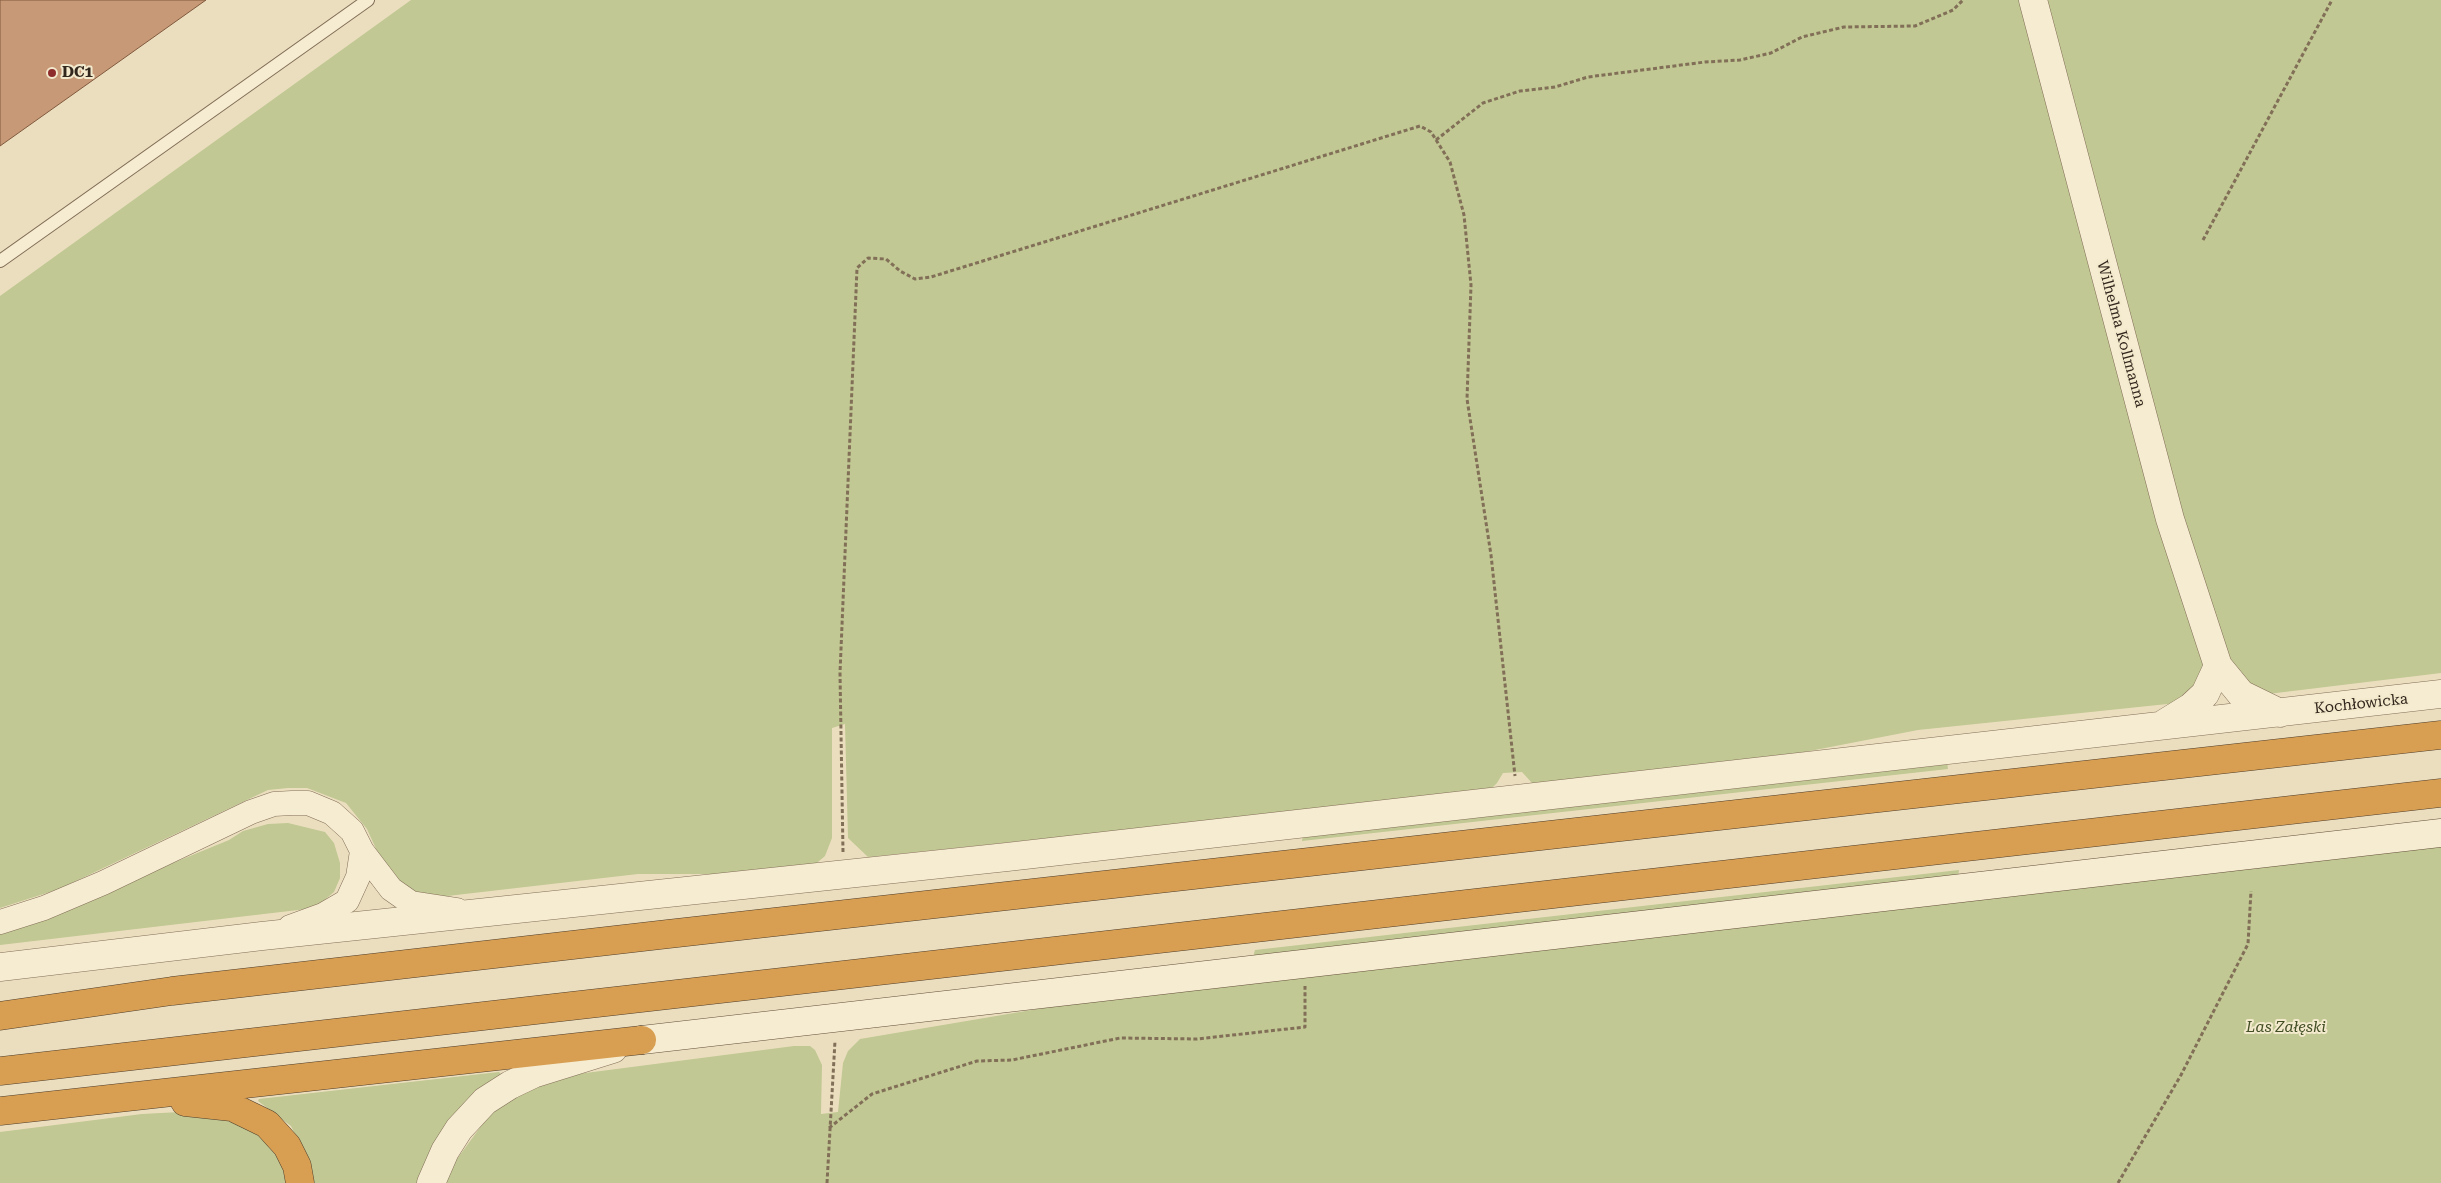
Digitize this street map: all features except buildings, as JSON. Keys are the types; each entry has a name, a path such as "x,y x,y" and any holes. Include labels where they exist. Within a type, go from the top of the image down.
{"highway":[{"path":"0,1016 172,992 668,934 2441,735"},
{"path":"0,1071 2441,793"},
{"path":"0,1111 147,1093 642,1040"},
{"path":"147,1093 193,1104 232,1107 254,1116 272,1128 287,1146 297,1166 300,1183"}],"street":[{"name":"Wilhelma Kollmanna","path":"2033,0 2168,511 2218,666"},
{"path":"2158,727 2191,707 2205,694 2218,666 2241,694 2280,713"},
{"name":"Kochłowicka","path":"0,967 262,936 844,875 2441,694"},
{"path":"0,922 44,908 102,884 251,812 274,804 308,803 332,813 352,832 362,851 391,889 411,903 478,914"},
{"path":"431,1183 445,1152 459,1129 485,1101 510,1085 533,1074 642,1040 2441,833"},
{"path":"262,936 323,915 347,901 358,877 362,851"}],"lane":[{"path":"0,261 368,0"}],"path":[{"path":"1436,140 1483,103 1520,91 1555,87 1588,77 1705,62 1740,60 1771,53 1802,37 1844,26 1915,26 1953,10 1963,0"},
{"path":"2203,240 2332,0"},
{"path":"844,875 840,673 857,268 868,258 886,259 900,271 915,279 931,277 1420,126 1431,132 1450,162 1464,215 1471,285 1468,399 1491,555 1517,799"},
{"path":"2118,1183 2181,1075 2248,944 2251,891"},
{"path":"829,1128 872,1094 977,1061 1012,1060 1120,1038 1197,1039 1305,1027 1305,978"},
{"path":"827,1183 834,1062"}],"green space":[{"path":"411,0 2021,0 2204,662 2202,684 2177,703 1918,730 1753,762 1538,785 1532,783 1522,772 1503,773 1491,789 1320,810 868,857 848,838 845,724 832,728 832,838 825,856 812,867 763,874 638,874 430,898 403,888 383,864 367,829 346,803 307,788 288,788 268,790 59,889 0,908 0,296"},
{"path":"2043,0 2441,0 2441,673 2268,694 2259,693 2236,675 2179,513"},
{"path":"1947,762 1948,769 1302,841 1303,834"},
{"path":"288,823 325,832 334,843 340,863 340,878 334,892 315,908 0,945 0,934 229,840 243,831 268,824"},
{"name":"Las Załęski","path":"2441,844 2441,1183 445,1183 457,1159 487,1118 497,1108 526,1091 570,1075 794,1046 810,1046 815,1050 822,1065 821,1114 838,1112 843,1063 848,1051 860,1039 1079,1002"},
{"path":"1959,870 1958,877 1253,957 1255,950"},
{"path":"499,1072 502,1075 420,1183 313,1183 310,1165 291,1126 258,1101 259,1099"},
{"path":"199,1111 228,1116 264,1137 288,1174 289,1183 0,1183 0,1132 142,1114"}],"place":[{"name":"DC1","path":"52,73"}]}
